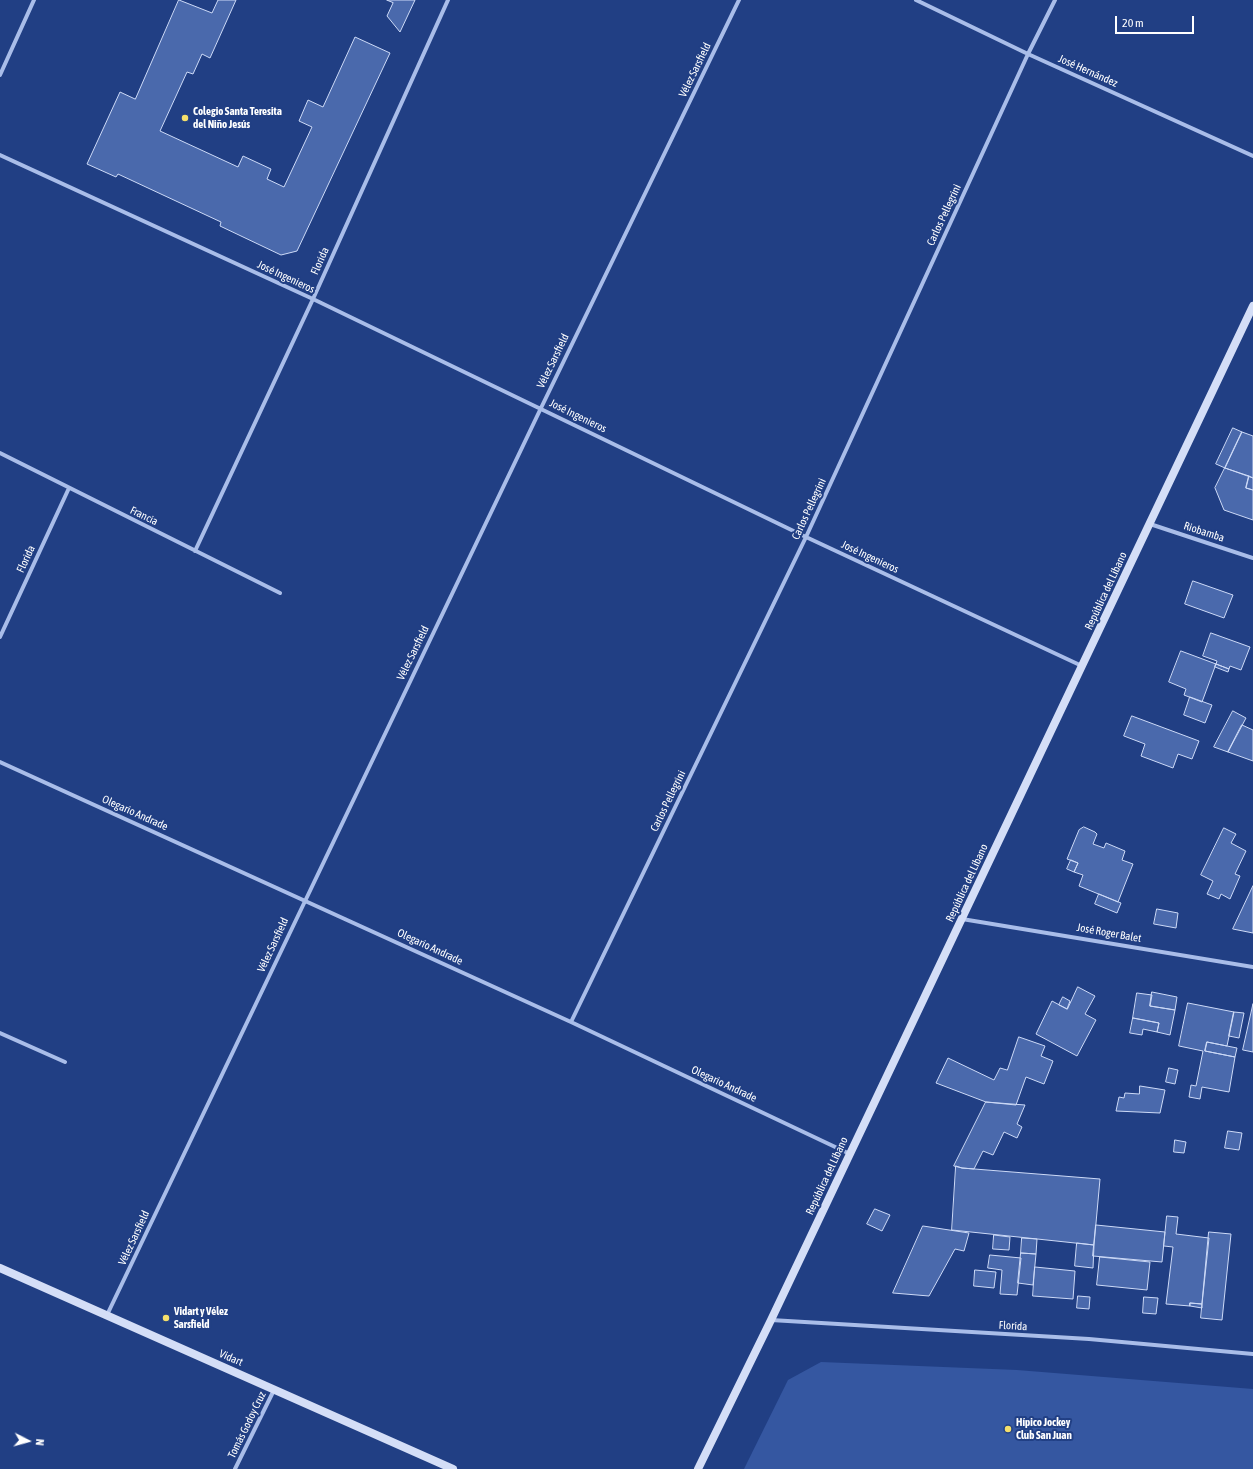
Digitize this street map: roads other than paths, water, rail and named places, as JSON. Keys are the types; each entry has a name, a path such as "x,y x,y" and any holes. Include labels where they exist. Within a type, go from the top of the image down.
{"main road":[{"name":"República del Líbano","path":"698,1469 771,1320 1253,306"},
{"name":"Vidart","path":"0,1268 453,1469"}],"street":[{"path":"0,75 34,0"},
{"name":"Florida","path":"195,551 313,299 448,0"},
{"name":"Vélez Sarsfield","path":"106,1316 541,408 739,0"},
{"name":"José Hernández","path":"916,0 1028,54 1253,156"},
{"name":"Carlos Pellegrini","path":"571,1022 806,537 1028,54 1055,0"},
{"name":"José Ingenieros","path":"0,155 313,299 806,537 1082,666"},
{"name":"Francia","path":"0,453 280,593"},
{"name":"Florida","path":"0,637 69,488"},
{"name":"Riobamba","path":"1150,524 1253,558"},
{"name":"Olegario Andrade","path":"0,762 571,1022 850,1154"},
{"name":"José Roger Balet","path":"962,919 1253,967"},
{"path":"0,1033 65,1062"},
{"name":"Florida","path":"771,1320 1089,1339 1253,1354"},
{"name":"Tomás Godoy Cruz","path":"235,1469 274,1390"}],"place":[{"name":"Colegio Santa Teresita del Niño Jesús","path":"185,118"},
{"name":"Vidart y Vélez Sarsfield","path":"166,1318"},
{"name":"Hípico Jockey Club San Juan","path":"1008,1429"}]}
